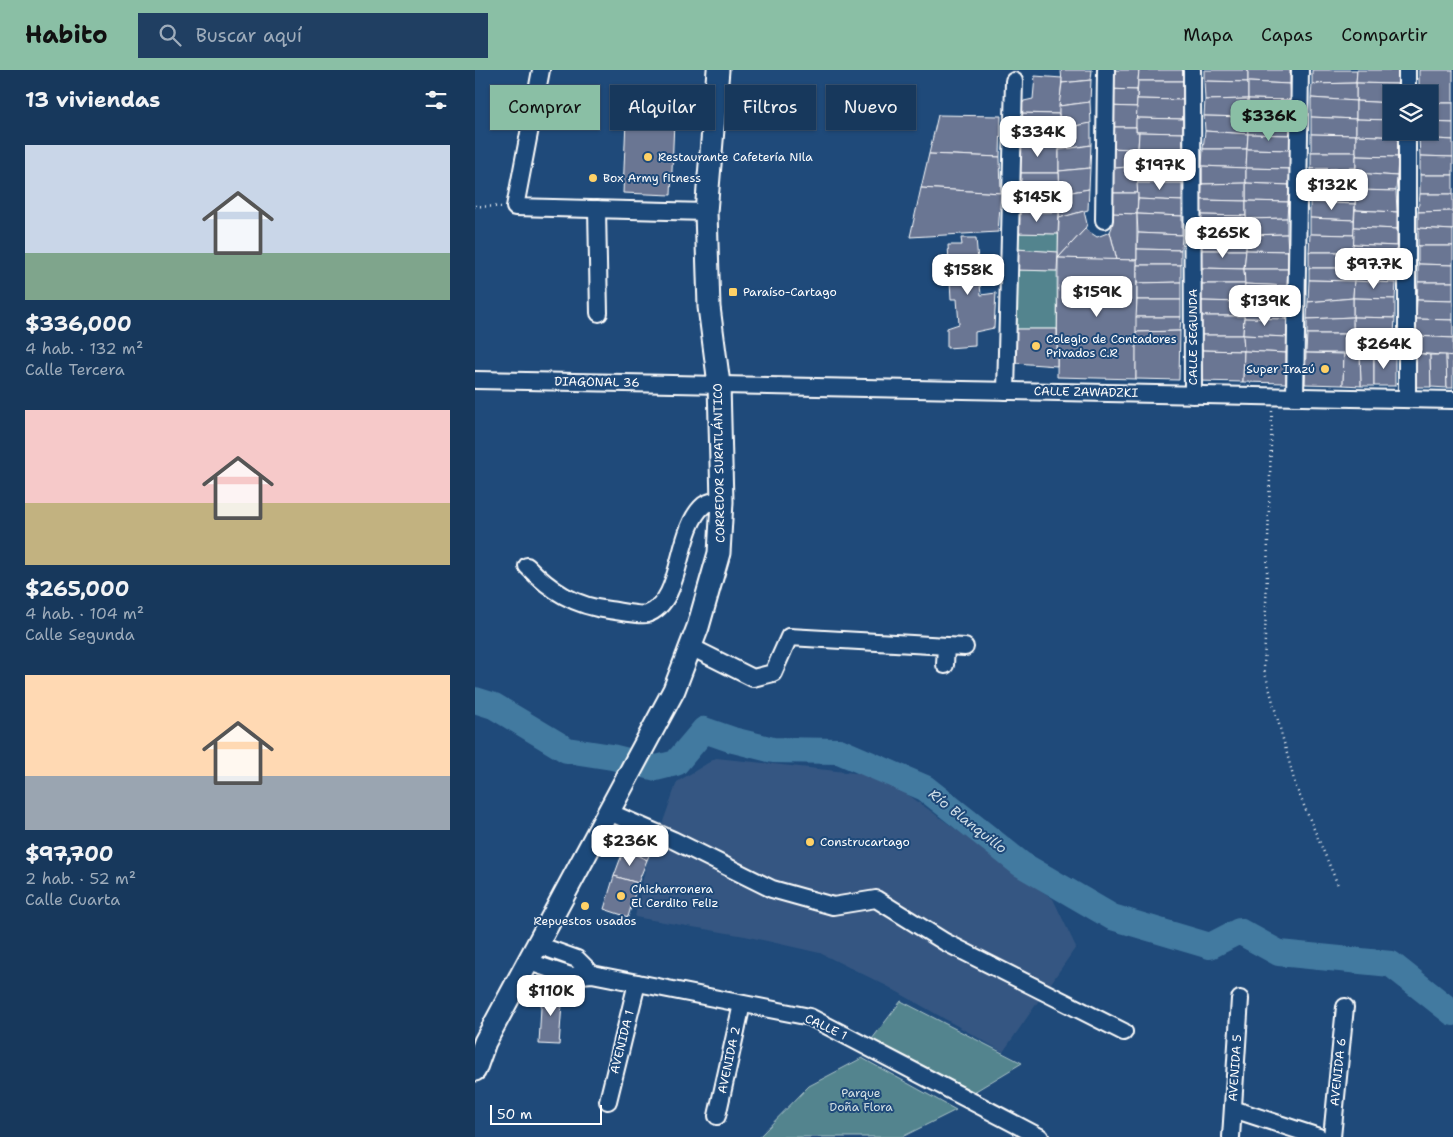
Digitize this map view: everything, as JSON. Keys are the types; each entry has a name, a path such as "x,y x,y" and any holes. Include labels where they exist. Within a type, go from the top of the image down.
{"main road":[{"name":"CORREDOR SURATLÁNTICO","path":"475,1070 480,1046 534,953 674,690 710,590 719,553 721,499 719,384 709,308 706,212 718,70"}],"street":[{"path":"541,70 515,208 706,212"},
{"path":"1104,220 1106,70"},
{"name":"CALLE SEGUNDA","path":"1193,70 1193,394"},
{"path":"1295,397 1300,70"},
{"path":"1407,70 1407,85"},
{"path":"1006,391 1014,80"},
{"path":"1407,140 1407,399"},
{"path":"597,209 599,313"},
{"name":"DIAGONAL 36","path":"475,380 719,384"},
{"name":"CALLE ZAWADZKI","path":"719,384 1453,400"},
{"path":"527,566 541,580 570,600 600,609 646,615 657,609 671,590 690,522 704,504 721,499"},
{"path":"691,647 753,678 773,673 789,637 965,647"},
{"path":"945,665 946,646"},
{"path":"609,812 673,840 772,889 833,906 876,899 945,942 1124,1032"},
{"name":"CALLE 1","path":"534,953 577,959 591,974 810,1017 1027,1135"},
{"name":"AVENIDA 1","path":"608,1101 637,983"},
{"name":"AVENIDA 5","path":"1231,1137 1240,999"},
{"name":"AVENIDA 2","path":"717,1116 742,1004"},
{"name":"AVENIDA 6","path":"1332,1137 1345,1007"},
{"path":"1233,1109 1319,1137"}],"path":[{"path":"475,206 515,208"},
{"path":"1272,396 1263,669 1296,787 1338,886"}],"shaded area":[{"path":"716,758 882,776 1053,899 1076,947 1003,1052 887,986 820,953 745,936 635,917 647,860 658,836 677,782"}],"green space":[{"path":"1015,233 1058,234 1058,252 1016,249"},
{"path":"1014,270 1057,271 1057,329 1015,329"},
{"path":"901,1001 1022,1063 974,1092 872,1039"},
{"name":"Parque Doña Flora","path":"862,1058 956,1110 902,1137 759,1137 809,1086"}],"building":[{"path":"1061,70 1092,70 1091,80 1062,83"},
{"path":"1107,70 1139,70 1137,90 1106,89"},
{"path":"1139,70 1183,70 1183,81 1138,81"},
{"path":"1204,70 1248,70 1248,82 1204,81"},
{"path":"1248,70 1290,70 1290,84 1248,82"},
{"path":"1312,70 1357,70 1356,83 1312,84"},
{"path":"1357,70 1399,70 1398,84 1356,83"},
{"path":"1419,70 1453,70 1453,103 1438,103 1438,85 1419,85"},
{"path":"1035,76 1062,78 1059,114 1017,113 1024,101 1033,99"},
{"path":"1091,80 1090,102 1059,106 1062,83"},
{"path":"1138,81 1183,81 1183,100 1137,99"},
{"path":"1204,81 1248,82 1248,99 1205,100"},
{"path":"1248,82 1290,84 1291,100 1248,99"},
{"path":"1356,83 1398,84 1383,85 1383,103 1356,101"},
{"path":"1356,83 1356,101 1311,98 1312,84"},
{"path":"1106,89 1137,90 1137,107 1106,106"},
{"path":"1311,98 1356,101 1356,119 1311,117"},
{"path":"1137,99 1183,100 1183,119 1136,118"},
{"path":"1248,99 1291,100 1290,118 1247,117"},
{"path":"1248,99 1247,117 1204,116 1205,100"},
{"path":"1356,101 1383,103 1383,120 1356,119"},
{"path":"1090,102 1091,123 1059,129 1059,106"},
{"path":"1438,103 1453,103 1453,123 1438,122"},
{"path":"1106,106 1137,107 1136,127 1105,127"},
{"path":"1017,113 1059,114 1059,144 1016,144"},
{"path":"938,115 1001,116 1000,157 929,154"},
{"path":"1204,116 1247,117 1248,134 1205,131"},
{"path":"1247,117 1290,118 1291,135 1248,134"},
{"path":"1311,117 1356,119 1356,135 1311,134"},
{"path":"1136,118 1183,119 1183,133 1136,132"},
{"path":"1356,119 1383,120 1383,136 1356,135"},
{"path":"1438,122 1453,123 1453,140 1438,139"},
{"path":"1091,123 1091,145 1059,150 1059,129"},
{"path":"1105,127 1136,127 1136,132 1139,132 1138,149 1105,148"},
{"name":"Restaurante Cafetería Nila","path":"626,130 674,130 671,195 623,193"},
{"path":"1205,131 1248,134 1247,149 1203,149"},
{"path":"1139,132 1183,133 1183,151 1138,149"},
{"path":"1248,134 1291,135 1290,150 1247,149"},
{"path":"1311,134 1356,135 1356,152 1311,152"},
{"path":"1356,135 1383,136 1383,140 1399,140 1398,157 1356,156"},
{"path":"1419,140 1453,140 1453,157 1420,156"},
{"path":"1016,144 1059,144 1059,173 1017,173"},
{"path":"1091,145 1090,168 1059,171 1059,150"},
{"path":"1105,148 1138,149 1138,166 1105,169"},
{"path":"1138,149 1183,151 1183,165 1138,166"},
{"path":"1203,149 1247,149 1246,168 1202,166"},
{"path":"1247,149 1290,150 1290,169 1246,168"},
{"path":"1311,152 1356,152 1356,168 1311,169"},
{"path":"929,154 1000,157 1001,193 921,188"},
{"path":"1356,156 1398,157 1397,176 1356,173"},
{"path":"1420,156 1453,157 1453,175 1420,175"},
{"path":"1183,165 1182,183 1137,183 1138,166"},
{"path":"1138,166 1138,193 1104,193 1105,169"},
{"path":"1202,166 1246,168 1246,183 1202,184"},
{"path":"1090,168 1089,189 1060,194 1059,171"},
{"path":"1246,168 1290,169 1289,185 1246,183"},
{"path":"1356,168 1356,185 1310,183 1311,169"},
{"path":"1017,173 1059,173 1060,194 1016,195"},
{"path":"1356,173 1397,176 1396,191 1356,190"},
{"path":"1420,175 1453,175 1453,194 1420,194"},
{"path":"1137,183 1182,183 1182,201 1138,199"},
{"path":"1246,183 1289,185 1288,202 1246,201"},
{"path":"1246,183 1246,201 1201,200 1202,184"},
{"path":"1310,183 1356,185 1355,204 1310,202"},
{"path":"921,188 1001,193 998,232 910,237"},
{"path":"1089,189 1088,210 1059,218 1060,194"},
{"path":"1356,190 1396,191 1397,212 1355,210"},
{"path":"1104,193 1138,193 1137,214 1104,213"},
{"path":"1060,194 1059,212 1015,212 1016,195"},
{"path":"1420,194 1453,194 1453,211 1418,212"},
{"path":"1138,199 1182,201 1182,216 1137,214"},
{"path":"1201,200 1246,201 1246,216 1201,215"},
{"path":"1246,201 1288,202 1287,218 1246,219"},
{"path":"1310,202 1355,204 1354,220 1310,218"},
{"path":"1355,210 1397,212 1397,229 1354,227"},
{"path":"1084,211 1087,224 1085,229 1058,258 1059,218"},
{"path":"1453,211 1453,230 1418,228 1418,212"},
{"path":"1015,212 1059,212 1058,234 1015,233"},
{"path":"1112,213 1137,214 1137,260 1117,260 1110,232"},
{"path":"1137,214 1182,216 1182,235 1138,233"},
{"path":"1201,215 1246,216 1247,235 1202,232"},
{"path":"1287,218 1287,234 1247,235 1246,219"},
{"path":"1310,218 1354,220 1354,235 1310,234"},
{"path":"1354,227 1397,229 1397,246 1353,244"},
{"path":"1418,228 1453,230 1453,246 1418,246"},
{"path":"1085,229 1097,237 1110,232 1117,260 1058,258"},
{"path":"1202,232 1247,235 1246,250 1201,250"},
{"path":"1138,233 1182,235 1181,250 1137,249"},
{"path":"1287,234 1288,251 1246,250 1247,235"},
{"path":"1310,234 1354,235 1353,252 1309,252"},
{"path":"961,238 976,238 981,295 996,293 994,328 975,332 975,346 947,348 947,328 959,324 957,299 951,299 948,245 962,245"},
{"path":"1353,244 1397,246 1396,266 1353,265"},
{"path":"1418,246 1453,246 1453,265 1418,264"},
{"path":"1016,249 1058,252 1057,271 1014,270"},
{"path":"1137,249 1181,250 1181,265 1137,265"},
{"path":"1201,250 1246,250 1244,269 1201,268"},
{"path":"1246,250 1288,251 1288,269 1244,269"},
{"path":"1309,252 1353,252 1353,268 1309,268"},
{"path":"1058,258 1137,260 1136,379 1057,377"},
{"path":"1418,264 1453,265 1453,282 1418,282"},
{"path":"1137,265 1181,265 1181,282 1137,283"},
{"path":"1353,265 1396,266 1396,283 1354,281"},
{"path":"1201,268 1244,269 1245,284 1201,284"},
{"path":"1309,268 1353,268 1354,281 1309,280"},
{"path":"1244,269 1288,269 1287,286 1245,284"},
{"path":"1309,280 1354,281 1353,298 1308,302"},
{"path":"1354,281 1396,283 1395,299 1353,298"},
{"path":"1181,282 1181,300 1137,300 1137,283"},
{"path":"1418,282 1453,282 1453,301 1417,300"},
{"path":"1201,284 1245,284 1243,302 1200,301"},
{"path":"1245,284 1287,286 1287,303 1243,302"},
{"path":"1353,298 1395,299 1395,318 1353,317"},
{"path":"1353,298 1353,317 1307,319 1308,302"},
{"path":"1137,300 1181,300 1181,317 1136,317"},
{"path":"1417,300 1453,301 1453,320 1416,319"},
{"path":"1200,301 1243,302 1244,316 1200,316"},
{"path":"1243,302 1287,303 1287,319 1244,318"},
{"path":"1200,316 1244,316 1243,335 1200,335"},
{"path":"1136,317 1181,317 1180,331 1136,332"},
{"path":"1353,317 1395,318 1394,335 1353,334"},
{"path":"1353,317 1353,334 1307,334 1307,319"},
{"path":"1244,318 1287,319 1287,337 1243,335"},
{"path":"1416,319 1453,320 1453,338 1416,336"},
{"name":"Colegio de Contadores Privados C.R","path":"1015,329 1057,329 1057,366 1015,363"},
{"path":"1180,331 1179,380 1136,379 1136,332"},
{"path":"1307,334 1353,334 1354,353 1306,353"},
{"path":"1353,334 1394,335 1395,355 1354,353"},
{"path":"1200,335 1243,335 1244,351 1200,350"},
{"path":"1243,335 1287,337 1286,353 1244,351"},
{"path":"1416,336 1453,338 1453,356 1416,353"},
{"path":"1200,350 1244,351 1243,382 1199,381"},
{"path":"1244,351 1286,353 1286,383 1243,382"},
{"name":"Super Irazú","path":"1306,353 1344,354 1343,385 1305,384"},
{"path":"1360,353 1374,354 1374,386 1361,386"},
{"path":"1360,353 1361,386 1343,385 1344,354"},
{"path":"1416,353 1430,355 1431,387 1414,387"},
{"path":"1374,354 1395,355 1395,386 1374,386"},
{"path":"1430,355 1446,355 1447,388 1431,387"},
{"path":"1446,355 1453,356 1453,388 1447,388"},
{"path":"635,826 658,836 647,860 624,849"},
{"path":"624,849 647,860 638,883 614,876"},
{"name":"Chicharronera El Cerdito Feliz","path":"614,876 638,883 628,917 604,909"},
{"path":"542,989 563,990 559,1045 539,1044"}],"waterway":[{"name":"Río Blanquillo","path":"475,700 494,706 567,750 612,757 656,768 676,763 704,730 733,740 773,750 839,751 925,788 1021,864 1112,917 1210,946 1239,931 1279,953 1391,964 1453,1013"}],"place":[{"name":"Restaurante Cafetería Nila","path":"648,157"},
{"name":"Box Army fitness","path":"593,178"},
{"name":"Paraíso-Cartago","path":"733,292"},
{"name":"Colegio de Contadores Privados C.R","path":"1036,346"},
{"name":"Super Irazú","path":"1325,369"},
{"name":"Construcartago","path":"810,842"},
{"name":"Chicharronera El Cerdito Feliz","path":"621,896"},
{"name":"Repuestos usados","path":"585,906"}]}
